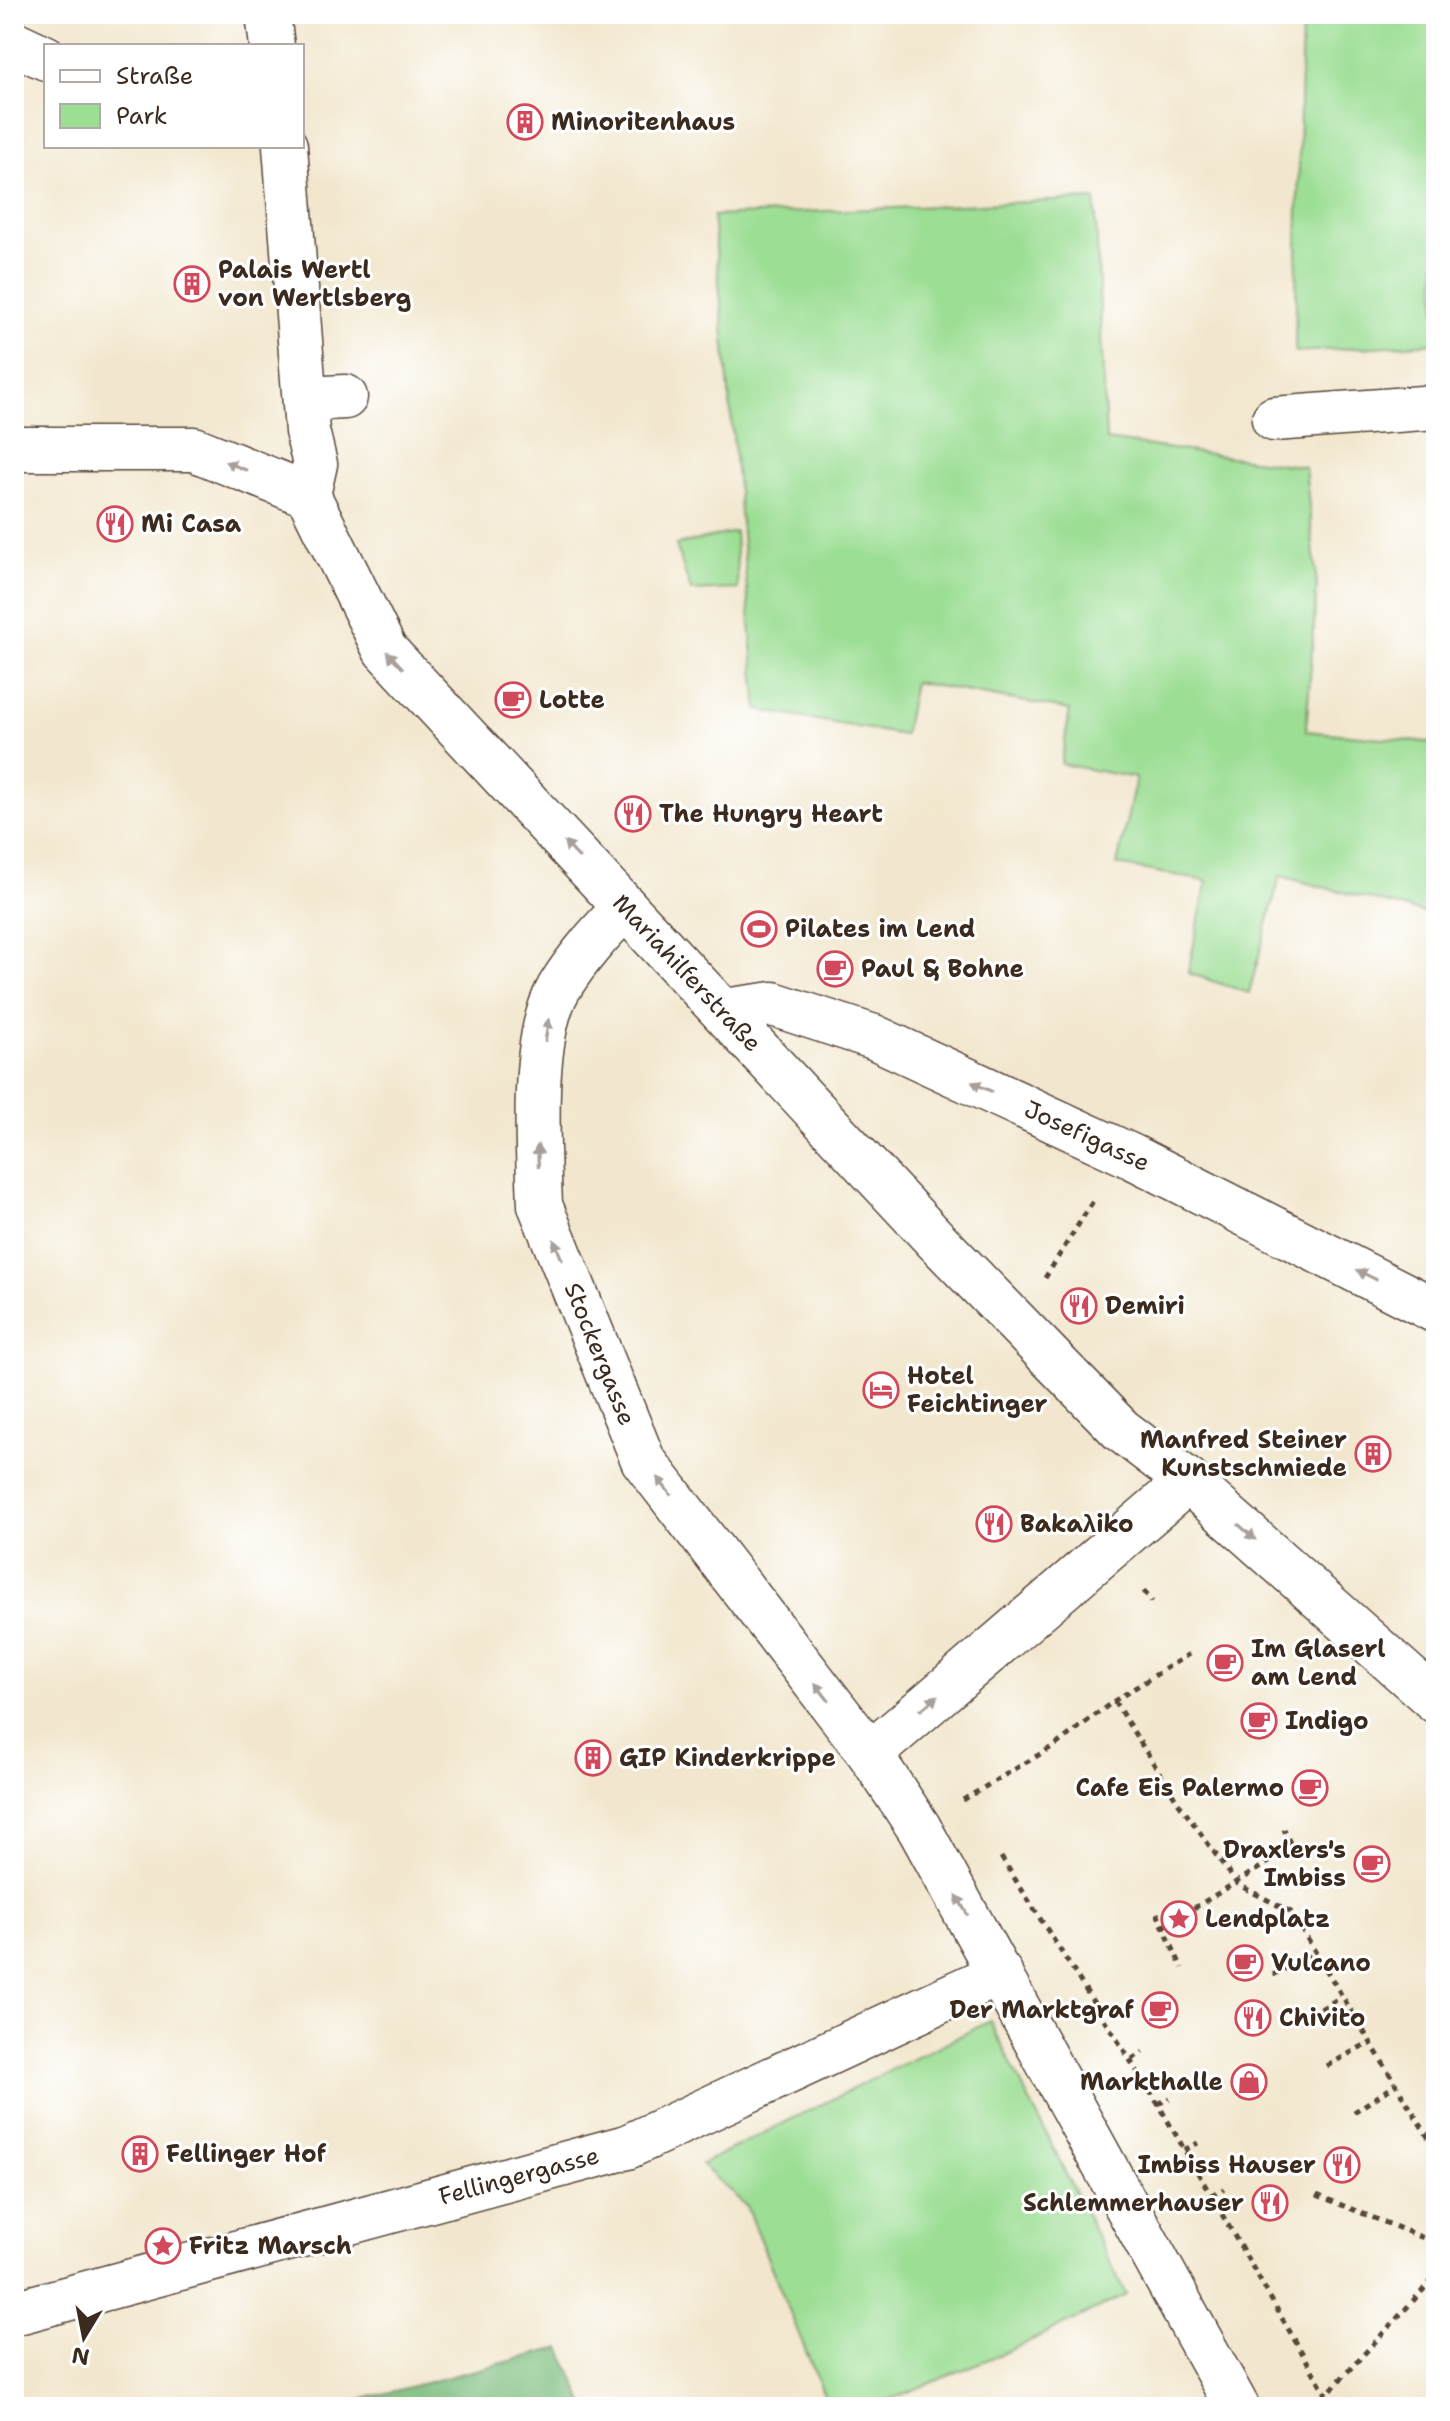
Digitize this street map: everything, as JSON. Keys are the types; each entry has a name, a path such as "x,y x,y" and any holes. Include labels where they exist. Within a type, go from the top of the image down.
{"street":[{"path":"14,449 194,449 308,495 325,398 285,148"},
{"path":"1274,419 1436,407"},
{"name":"Mariahilferstraße","path":"308,495 385,650 934,1238 1121,1430 1188,1481"},
{"name":"Stockergasse","path":"625,907 566,978 547,1023 537,1108 540,1205 643,1460 870,1754"},
{"name":"Josefigasse","path":"724,1011 773,1004 874,1037 1133,1157 1436,1311"},
{"path":"1237,2407 919,1828 870,1754 1188,1481 1436,1701"},
{"name":"Fellingergasse","path":"14,2313 627,2147 1000,1973"}],"path":[{"path":"1040,1288 1101,1188"},
{"path":"951,1808 1057,1744 1114,1701 1189,1654"},
{"path":"1114,1701 1178,1802 1237,1884 1291,1912 1394,2086 1436,2150"},
{"path":"964,1799 972,1812"},
{"path":"1163,1927 1292,1848 1284,1829"},
{"path":"997,1850 1132,2059 1326,2394"},
{"path":"1157,1913 1182,1968"},
{"path":"1273,1975 1315,1953"},
{"path":"1300,2021 1341,1997"},
{"path":"1327,2066 1369,2043"},
{"path":"1132,2059 1143,2052"},
{"path":"1354,2112 1394,2086"},
{"path":"1158,2104 1170,2098"},
{"path":"1184,2150 1198,2143"},
{"path":"1211,2195 1224,2189"},
{"path":"1317,2195 1436,2243"},
{"path":"1315,2407 1436,2276"}],"green space":[{"path":"1302,14 1436,14 1436,343 1295,352"},
{"path":"1095,199 1106,440 1305,467 1317,585 1306,731 1436,743 1436,916 1280,876 1249,993 1188,973 1207,881 1117,865 1136,778 1061,764 1070,710 914,682 904,735 758,710 713,216"},
{"path":"735,532 738,589 691,591 676,545"},
{"path":"990,2021 1126,2295 1013,2349 872,2407 829,2407 746,2206 701,2164"},
{"path":"561,2348 586,2407 332,2407"}],"place":[{"name":"Minoritenhaus","path":"525,122"},
{"name":"Palais Wertl von Wertlsberg","path":"192,284"},
{"name":"Mi Casa","path":"115,524"},
{"name":"Lotte","path":"513,700"},
{"name":"The Hungry Heart","path":"633,814"},
{"name":"Pilates im Lend","path":"759,929"},
{"name":"Paul & Bohne","path":"835,969"},
{"name":"Demiri","path":"1079,1306"},
{"name":"Hotel Feichtinger","path":"881,1390"},
{"name":"Manfred Steiner Kunstschmiede","path":"1373,1454"},
{"name":"Bakaλiko","path":"994,1524"},
{"name":"Im Glaserl am Lend","path":"1225,1663"},
{"name":"Indigo","path":"1259,1721"},
{"name":"GIP Kinderkrippe","path":"593,1758"},
{"name":"Cafe Eis Palermo","path":"1310,1788"},
{"name":"Draxlers's Imbiss","path":"1372,1864"},
{"name":"Lendplatz","path":"1179,1919"},
{"name":"Vulcano","path":"1245,1963"},
{"name":"Der Marktgraf","path":"1160,2010"},
{"name":"Chivito","path":"1253,2018"},
{"name":"Markthalle","path":"1249,2082"},
{"name":"Fellinger Hof","path":"140,2154"},
{"name":"Imbiss Hauser","path":"1342,2165"},
{"name":"Schlemmerhauser","path":"1270,2203"},
{"name":"Fritz Marsch","path":"163,2246"}]}
